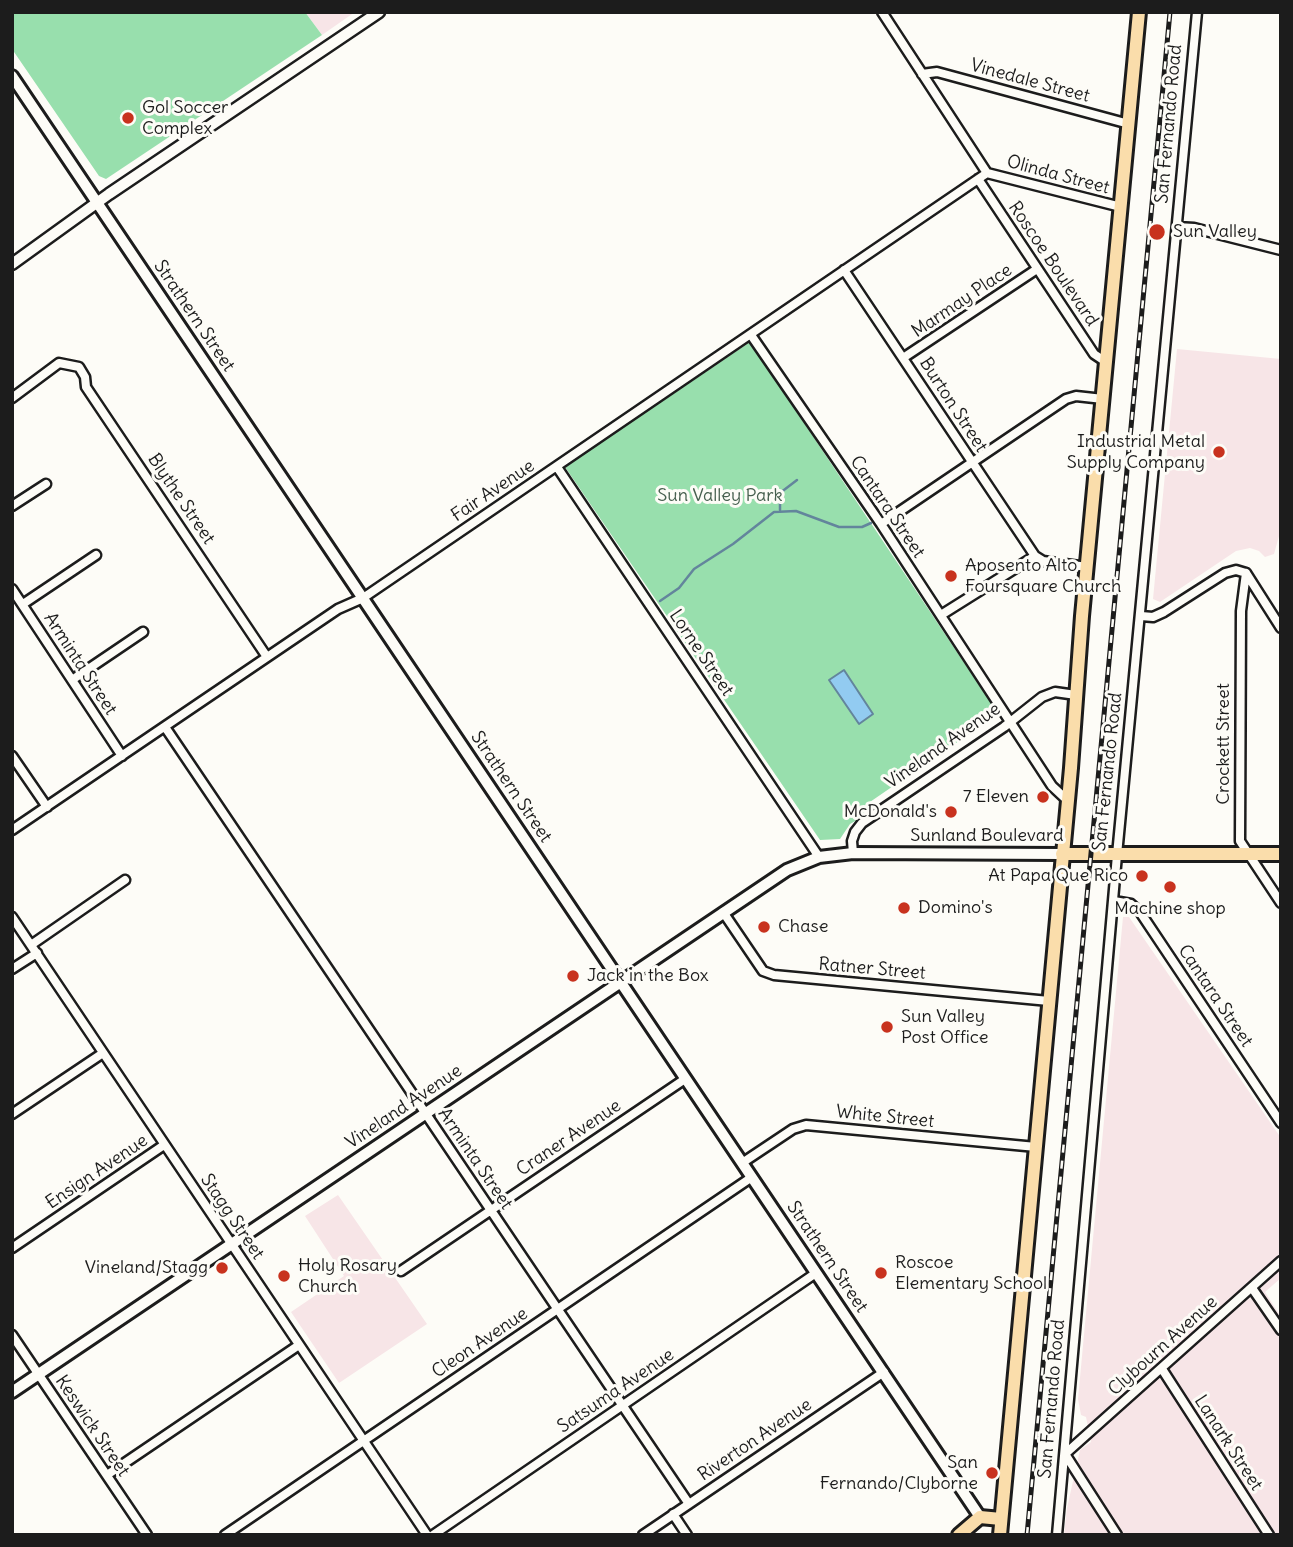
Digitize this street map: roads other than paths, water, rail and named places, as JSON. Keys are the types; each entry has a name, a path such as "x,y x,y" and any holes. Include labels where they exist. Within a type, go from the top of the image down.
{"main road":[{"path":"1000,1535 1139,12"},
{"name":"Strathern Street","path":"12,76 980,1517"},
{"name":"Sunland Boulevard","path":"819,857 853,853 1281,854"},
{"name":"Vineland Avenue","path":"12,1392 723,912 787,870 819,857"},
{"path":"959,1535 980,1517 1001,1519"}],"street":[{"path":"12,264 379,12"},
{"path":"882,12 987,173"},
{"name":"San Fernando Road","path":"1057,1535 1117,855 1197,12"},
{"name":"Vinedale Street","path":"922,74 937,72 1129,124"},
{"name":"Fair Avenue","path":"12,830 338,609 363,598 987,173"},
{"name":"Olinda Street","path":"987,173 1121,207"},
{"name":"Roscoe Boulevard","path":"978,179 1094,354 1106,362"},
{"path":"1177,227 1194,228 1281,250"},
{"name":"Marmay Place","path":"903,358 1037,269"},
{"name":"Burton Street","path":"844,270 1035,556"},
{"name":"Cantara Street","path":"751,335 881,524 1052,786 1067,800"},
{"name":"Blythe Street","path":"12,398 59,363 79,367 85,377 86,387 267,657"},
{"path":"881,524 1066,398 1103,398"},
{"name":"Lorne Street","path":"557,467 819,857"},
{"path":"12,506 46,484"},
{"path":"23,604 96,555"},
{"path":"941,615 1035,556 1043,561 1087,567"},
{"path":"1141,616 1153,617 1164,612 1225,573 1236,570 1246,573 1281,628"},
{"name":"Crockett Street","path":"1246,573 1241,611 1240,841 1281,903"},
{"name":"Arminta Street","path":"12,589 122,756"},
{"path":"72,680 143,632"},
{"name":"Vineland Avenue","path":"853,853 852,841 862,823 1048,694 1055,692 1076,695"},
{"name":"Arminta Street","path":"165,727 689,1504"},
{"path":"12,756 47,807"},
{"path":"31,944 125,880"},
{"name":"Cantara Street","path":"1114,901 1131,904 1140,912 1281,1123"},
{"name":"Ratner Street","path":"723,912 763,971 774,975 1049,1001"},
{"name":"Stagg Street","path":"12,916 427,1535"},
{"path":"12,969 37,953"},
{"path":"12,1114 103,1053"},
{"name":"Craner Avenue","path":"401,1272 685,1079"},
{"name":"White Street","path":"742,1163 793,1129 806,1125 1036,1147"},
{"name":"Ensign Avenue","path":"12,1248 164,1145"},
{"name":"Cleon Avenue","path":"225,1535 751,1177"},
{"name":"Clybourn Avenue","path":"1065,1454 1281,1261"},
{"name":"Satsuma Avenue","path":"433,1535 816,1273"},
{"path":"1252,1288 1281,1331"},
{"name":"Keswick Street","path":"12,1335 147,1535"},
{"path":"107,1475 299,1345"},
{"name":"Lanark Street","path":"1162,1369 1269,1535"},
{"name":"Riverton Avenue","path":"643,1535 884,1372"},
{"path":"1065,1454 1117,1535"},
{"path":"673,1514 687,1535"}],"water":[{"path":"844,670 873,714 859,724 829,680"}],"waterway":[{"path":"780,510 780,493 797,480"},
{"path":"660,601 679,588 694,569 733,544 774,512 796,511 839,527 862,527 871,523"}],"railway":[{"path":"1027,1535 1170,12"}],"place":[{"name":"Gol Soccer Complex","path":"128,118"},
{"name":"Sun Valley","path":"1157,232"},
{"name":"Industrial Metal Supply Company","path":"1219,452"},
{"name":"Aposento Alto Foursquare Church","path":"951,576"},
{"name":"7 Eleven","path":"1043,797"},
{"name":"McDonald's","path":"951,812"},
{"name":"At Papa Que Rico","path":"1142,876"},
{"name":"Machine shop","path":"1170,887"},
{"name":"Domino's","path":"904,908"},
{"name":"Chase","path":"764,927"},
{"name":"Jack in the Box","path":"573,976"},
{"name":"Sun Valley Post Office","path":"887,1027"},
{"name":"Vineland/Stagg","path":"222,1268"},
{"name":"Roscoe Elementary School","path":"881,1273"},
{"name":"Holy Rosary Church","path":"284,1276"},
{"name":"San Fernando/Clyborne","path":"992,1473"}],"park label":[{"name":"Sun Valley Park","path":"720,496"}]}
